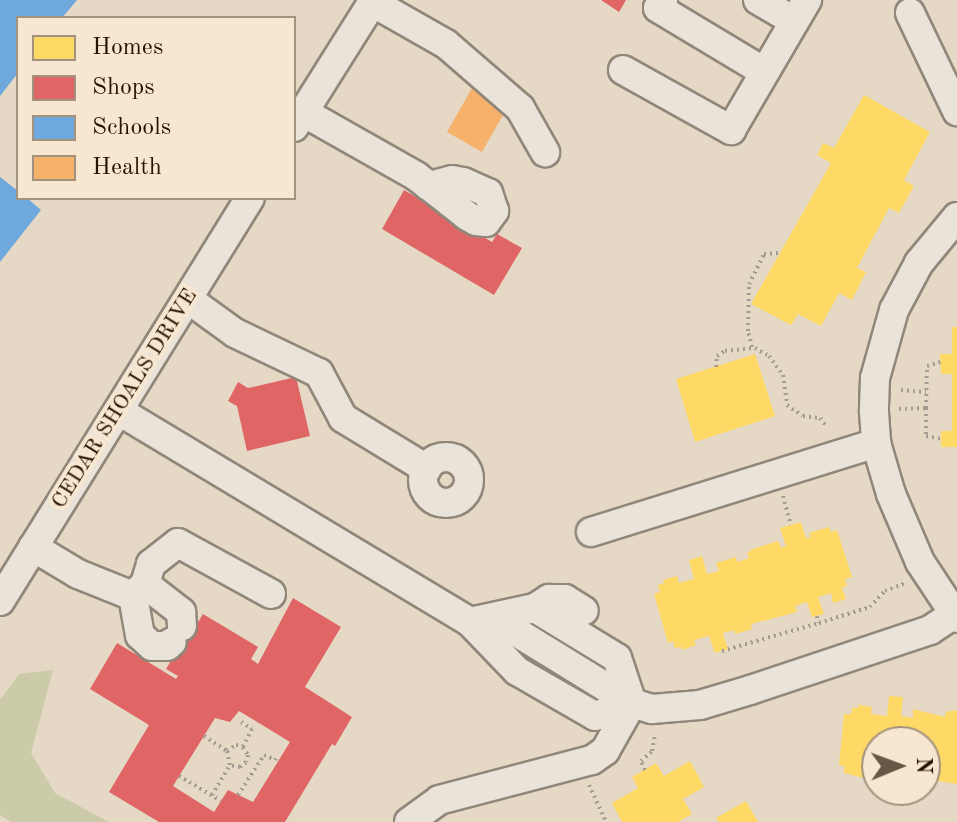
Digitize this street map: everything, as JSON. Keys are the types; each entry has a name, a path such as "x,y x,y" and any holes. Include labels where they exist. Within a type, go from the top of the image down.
{"street":[{"path":"663,0 658,8 763,71"},
{"path":"623,70 731,130 800,11 758,0"},
{"path":"429,186 299,119 373,1 446,44 520,108 545,152"},
{"path":"910,13 957,111"},
{"name":"CEDAR SHOALS DRIVE","path":"0,601 249,200"},
{"path":"119,411 470,622 518,633 632,703 652,709 700,705 930,630 955,616 920,562 891,494 876,443 875,378 894,310 919,263 957,217"},
{"path":"188,299 235,333 319,373 343,418 427,469"},
{"path":"591,532 876,443"},
{"path":"33,547 78,574 139,590 181,612 177,634 167,646 152,646 140,635 139,590 151,564 178,543 271,594"},
{"path":"470,622 535,608 549,599 565,599 584,611"},
{"path":"409,822 439,800 592,760 605,751 632,703 617,658 535,608"}],"path":[{"path":"752,347 748,331 749,284 764,254 778,253"},
{"path":"716,367 717,356 725,351 752,347 769,356 783,375 787,405 803,416 820,418 826,426"},
{"path":"940,362 927,366 926,436 941,439"},
{"path":"905,409 926,408"},
{"path":"786,505 791,525"},
{"path":"722,651 870,607 885,591 904,584"},
{"path":"817,616 819,623"},
{"path":"241,722 252,729 243,747"},
{"path":"204,736 227,751 230,765 212,795"},
{"path":"645,770 641,761 652,751 655,742"},
{"path":"227,751 236,745 243,747 248,755 240,767 230,765"},
{"path":"238,795 264,755 275,760 277,756"},
{"path":"246,762 255,768"},
{"path":"179,776 221,801"},
{"path":"592,797 606,822"}],"green space":[{"path":"53,670 31,753 55,793 109,822 11,822 0,815 0,700 19,674"}],"building: Homes":[{"path":"864,95 930,132 904,180 914,186 899,213 889,208 857,268 866,272 852,300 839,293 821,326 798,314 791,325 751,304 831,163 817,155 823,143 834,148"},
{"path":"952,327 957,327 957,447 941,447 941,431 952,431 952,374 941,374 940,354 952,354"},
{"path":"755,354 775,416 695,442 676,379"},
{"path":"801,522 806,538 811,537 809,533 829,527 831,532 837,530 852,577 845,579 847,586 842,588 846,599 833,603 831,593 818,597 824,614 812,617 807,602 795,606 797,612 751,624 752,629 735,634 734,630 723,633 728,649 715,653 709,636 694,640 696,645 682,650 681,647 675,648 673,641 668,643 654,594 660,592 658,585 664,583 663,580 677,576 679,583 694,579 689,560 702,556 707,574 719,571 716,563 736,557 737,562 749,558 747,553 753,549 778,541 781,548 786,546 780,528"},
{"path":"889,696 903,697 901,716 913,718 913,709 945,717 946,712 957,710 957,784 941,782 941,726 861,726 861,777 844,773 844,766 839,765 844,714 851,714 852,708 858,708 858,705 872,707 871,714 887,716"},
{"path":"690,761 704,787 683,799 692,814 678,822 622,822 612,803 638,788 632,777 656,763 664,776"},
{"path":"746,801 758,822 719,822 716,818"}],"building: Shops":[{"path":"601,0 626,0 619,12"},
{"path":"404,190 492,242 497,234 522,248 494,295 382,229"},
{"path":"296,377 310,436 247,451 237,406 228,401 238,382 248,388"},
{"path":"293,598 341,627 305,687 352,717 285,822 159,822 109,792 149,725 90,689 117,643 176,679 178,676 166,669 180,646 164,637 192,632 203,614 258,647 251,659 258,664","holes":["239,711 290,742 253,802 228,790 214,812 173,786 215,718 230,722"]}],"building: Schools":[{"path":"0,0 77,0 64,16 16,16 16,76 0,96"},
{"path":"0,177 16,189 16,200 29,200 41,210 0,262"}],"building: Health":[{"path":"472,88 507,108 482,152 447,132"}]}
